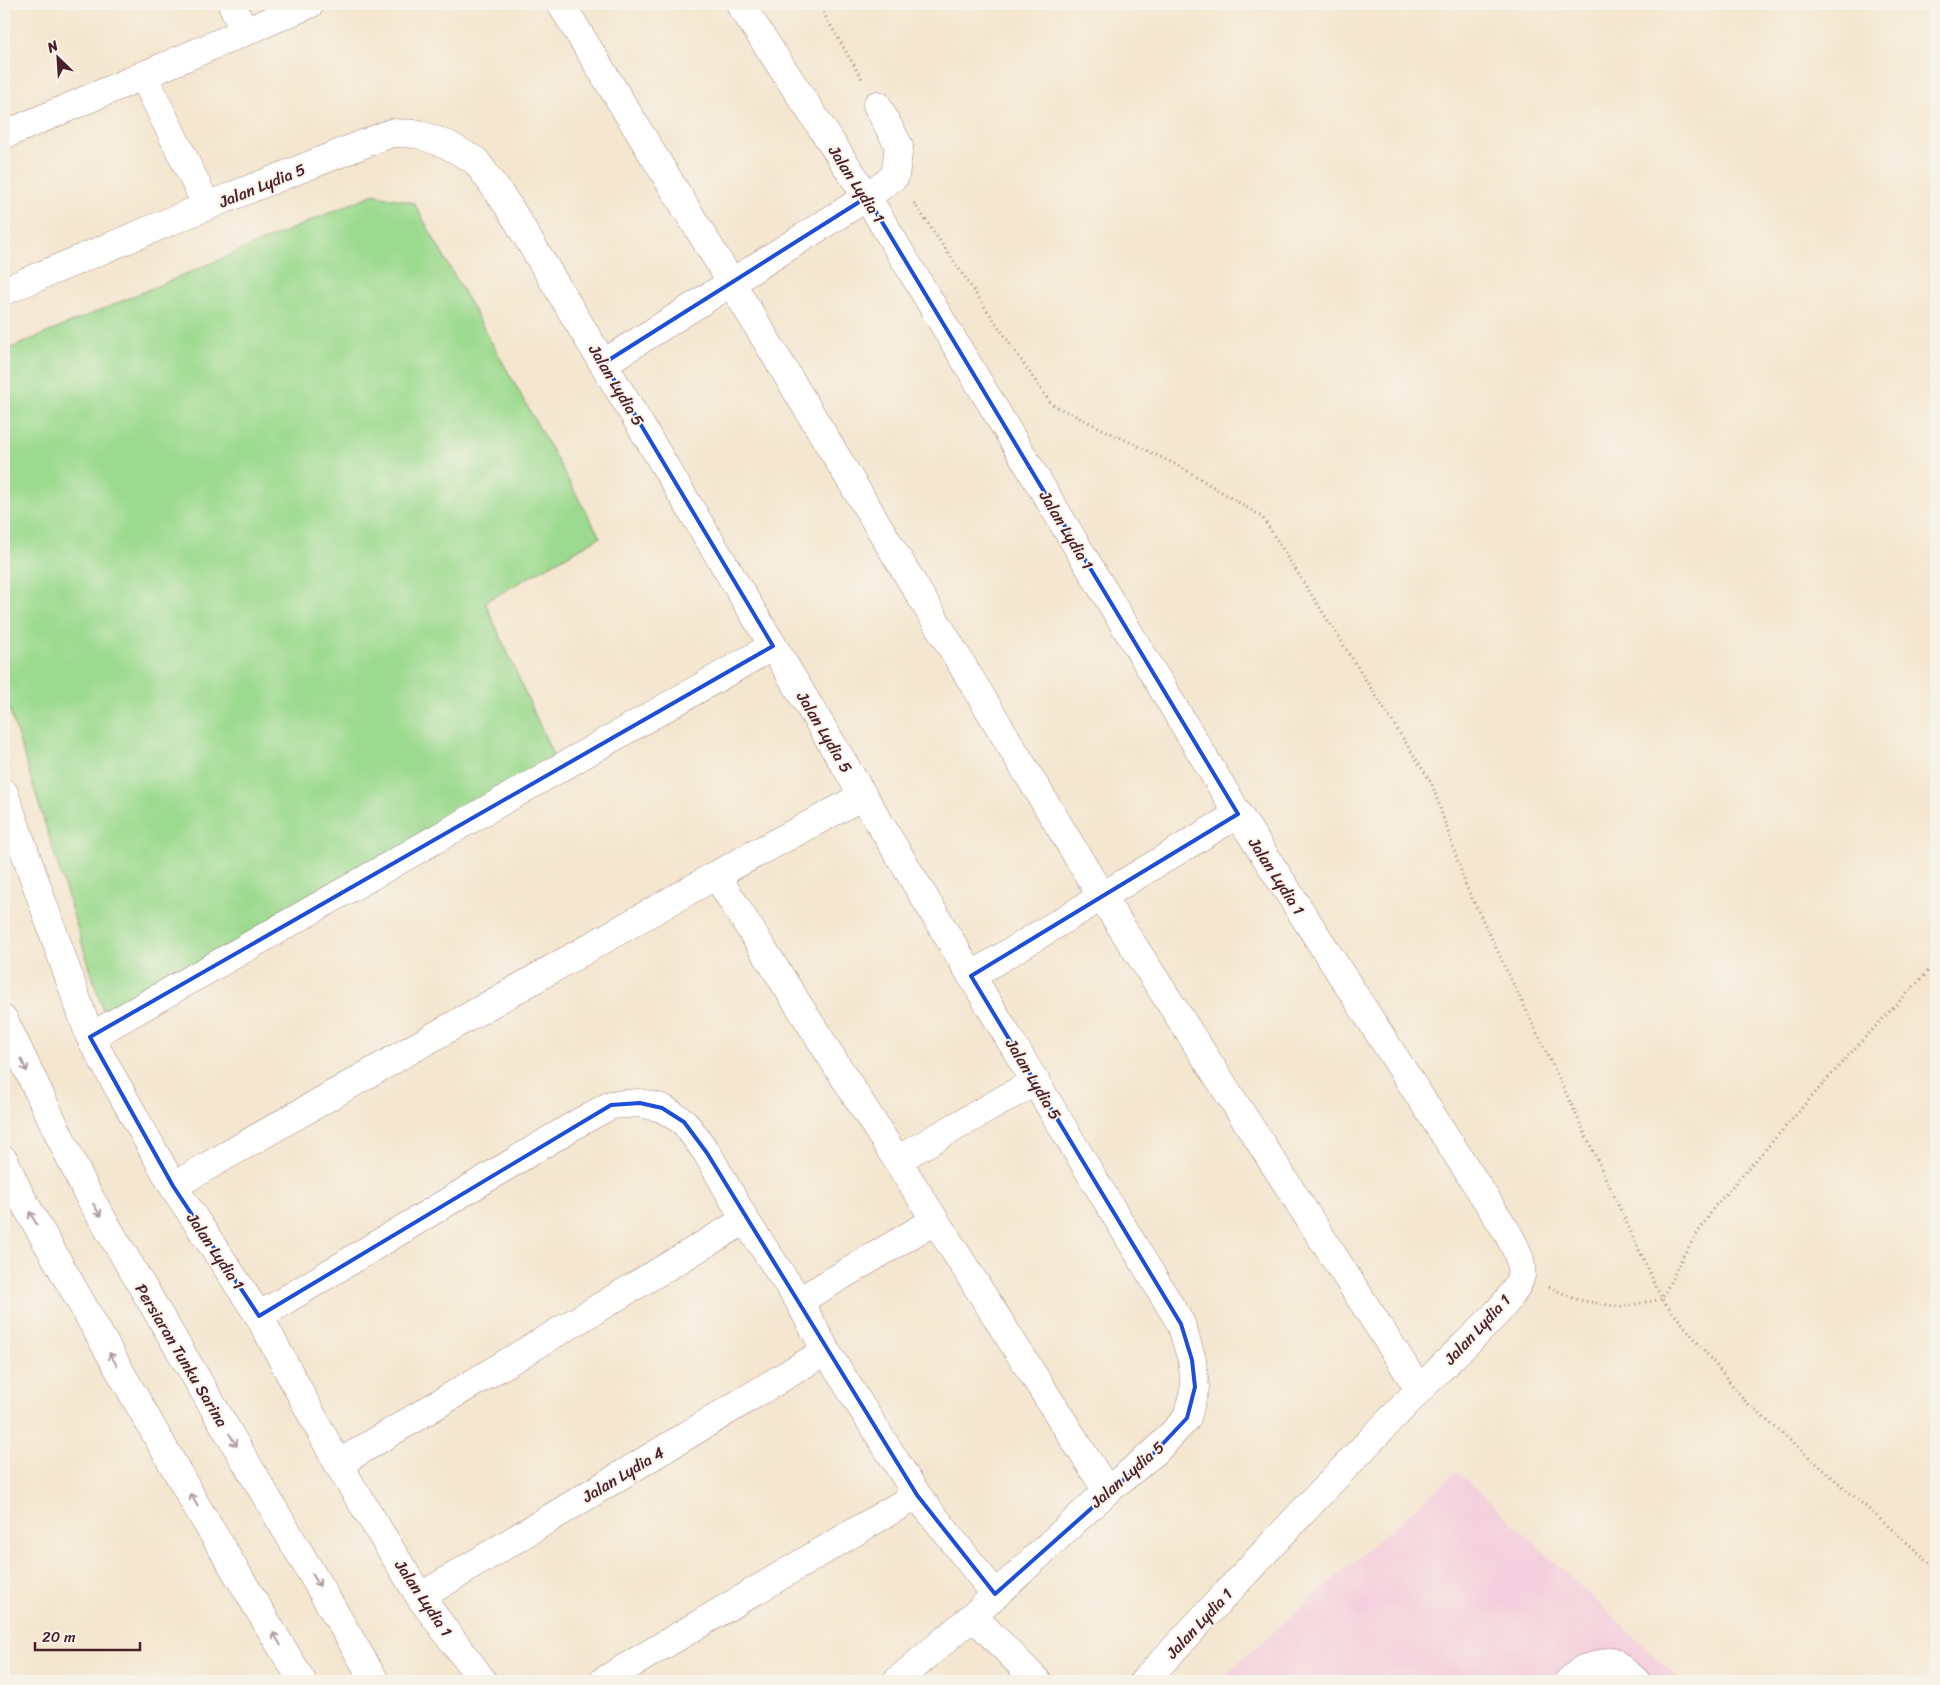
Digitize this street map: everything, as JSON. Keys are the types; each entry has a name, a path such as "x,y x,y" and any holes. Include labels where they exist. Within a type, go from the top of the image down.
{"street":[{"path":"232,4 244,32"},
{"path":"4,135 310,4"},
{"path":"561,4 1102,897 1419,1389"},
{"name":"Jalan Lydia 1","path":"740,4 867,197 1238,814 1508,1232 1520,1257 1521,1275 1512,1294 1495,1314 1419,1389 1144,1681"},
{"path":"142,75 208,206"},
{"path":"604,363 867,197 895,176 899,146 877,105"},
{"name":"Jalan Lydia 5","path":"4,292 208,206 391,133 418,134 448,145 476,161 498,192 604,363 1181,1324 1192,1360 1195,1387 1192,1405 1187,1418 1156,1451 1107,1491 973,1616 896,1681"},
{"path":"90,1037 773,646"},
{"name":"Jalan Lydia 1","path":"4,793 90,1037 173,1186 259,1316 338,1464 420,1597 483,1681"},
{"path":"173,1186 716,875 863,796"},
{"path":"972,976 1238,814"},
{"path":"716,875 1107,1491"},
{"name":"Persiaran Tunku Sarina","path":"4,1020 86,1191 375,1681"},
{"path":"897,1160 1036,1081"},
{"path":"259,1316 578,1123 611,1105 640,1102 662,1108 684,1122 707,1153 745,1220 800,1302 826,1351 917,1495 995,1594"},
{"path":"4,1160 20,1195 195,1503 302,1681"},
{"path":"338,1464 745,1220"},
{"path":"800,1302 934,1221"},
{"name":"Jalan Lydia 4","path":"420,1597 826,1351"},
{"path":"603,1681 917,1495"},
{"path":"973,1616 1037,1681"},
{"path":"1570,1681 1583,1669 1612,1660 1636,1681"}],"path":[{"path":"818,4 877,105"},
{"path":"895,176 1051,404 1182,468 1262,517 1432,784 1466,886 1662,1299 1746,1402 1936,1568"},
{"path":"1662,1299 1683,1256 1715,1206 1856,1047 1936,963"},
{"path":"1521,1275 1578,1300 1621,1307 1662,1299"}],"highlighted area":[{"path":"867,197 1238,814 971,976 1181,1324 1192,1360 1195,1387 1187,1418 1156,1451 995,1594 917,1495 707,1153 684,1122 662,1108 640,1103 611,1105 259,1316 173,1186 90,1037 773,646 604,363"}],"shaded area":[{"path":"1457,1471 1682,1681 1218,1681"}],"green space":[{"path":"374,194 414,203 600,537 485,602 557,764 109,1030 4,692 4,351"}]}
